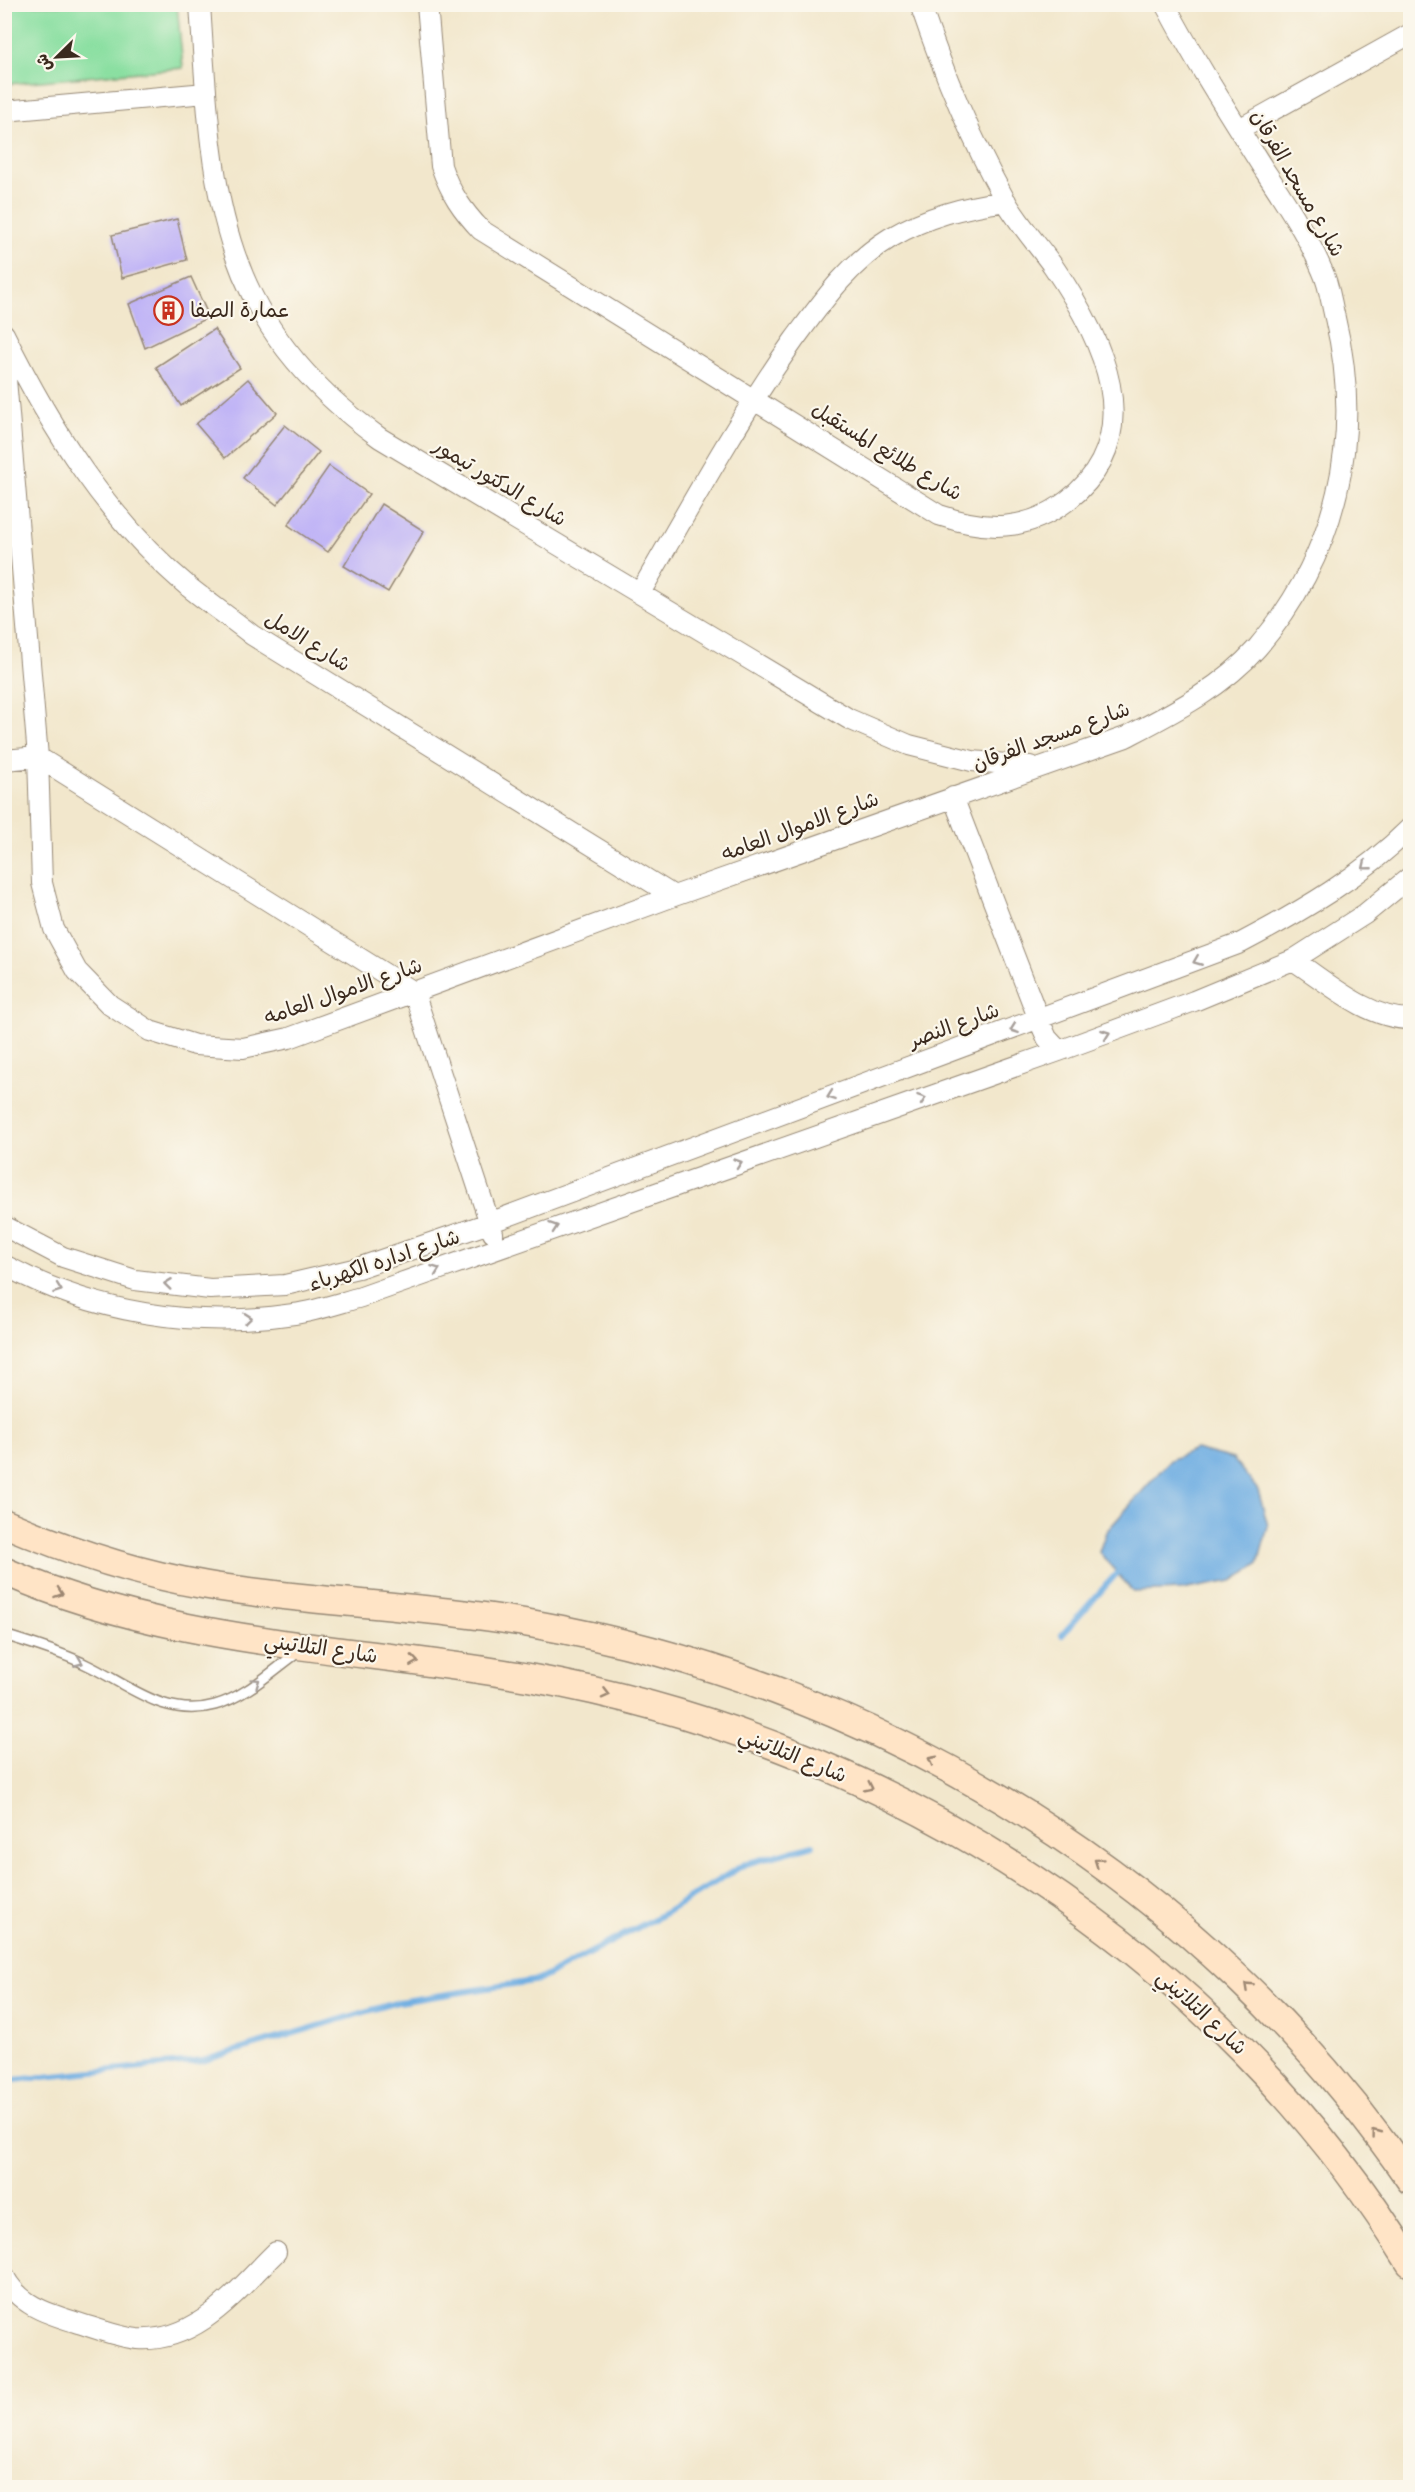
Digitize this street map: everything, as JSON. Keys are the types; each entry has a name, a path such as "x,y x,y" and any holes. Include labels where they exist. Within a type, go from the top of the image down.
{"main road":[{"path":"4,1523 60,1547 122,1566 206,1585 466,1614 603,1638 736,1677 866,1728 928,1758 1039,1822 1106,1868 1161,1910 1257,1995 1310,2050 1352,2100 1410,2180"},
{"name":"شارع التلاتيني","path":"4,1571 37,1586 122,1614 188,1630 533,1678 661,1708 724,1728 837,1772 964,1836 1021,1871 1128,1947 1228,2034 1313,2126 1352,2175 1410,2263"}],"street":[{"name":"شارع الدكتور تيمور","path":"200,4 206,93 217,186 226,230 240,271 266,321 284,348 312,382 344,412 380,438 859,724 909,745 972,761 1037,766"},
{"name":"شارع طلائع المستقبل","path":"427,4 441,166 450,190 463,212 481,230 939,515 968,525 997,528 1027,523 1054,511 1078,492 1096,469 1109,441 1114,411 1112,381 1086,321 1070,292 1006,201 966,123 939,61 920,4"},
{"name":"شارع مسجد الفرقان","path":"953,797 1126,737 1196,701 1256,650 1302,586 1333,514 1347,433 1343,351 1323,270 1283,199 1199,67 1165,4"},
{"path":"1239,129 1410,34"},
{"path":"4,111 206,93"},
{"path":"640,593 753,398 828,294 856,264 889,239 926,219 965,207 1006,201"},
{"name":"شارع الامل","path":"4,334 37,401 80,469 131,531 189,587 252,635 674,896"},
{"name":"شارع الاموال العامه","path":"4,355 38,758 42,883 54,929 77,971 110,1005 150,1030 195,1045 243,1048 289,1038 674,896 953,797"},
{"path":"4,760 38,758 414,992 489,1223 499,1247 1059,1051 1194,1001 1293,960 1365,914 1410,878"},
{"path":"953,797 1039,1020 1047,1038 1059,1051"},
{"name":"شارع النصر","path":"489,1223 1039,1020 1251,938 1298,913 1351,878 1410,828"},
{"path":"1293,960 1355,1000 1385,1015 1410,1019"},
{"name":"شارع اداره الكهرباء","path":"4,1226 63,1257 135,1280 210,1289 285,1286 347,1271 489,1223"},
{"name":"شارع اداره الكهرباء","path":"4,1265 33,1280 96,1304 162,1317 229,1320 295,1314 361,1297 499,1247"},
{"path":"4,2276 14,2292 40,2311 135,2339 158,2339 180,2334 200,2324 276,2252"}],"lane":[{"path":"4,1635 87,1665 152,1701 173,1707 194,1709 215,1705 235,1697 307,1646"}],"green space":[{"path":"4,5 177,5 183,68 9,84"}],"water":[{"path":"1195,1449 1233,1459 1258,1490 1268,1526 1258,1564 1232,1581 1181,1590 1133,1592 1099,1552 1106,1532 1170,1460"}],"building":[{"path":"177,219 187,260 122,278 112,235"},
{"name":"عمارة الصفا","path":"191,277 209,317 145,348 129,304"},
{"path":"214,329 240,368 181,406 156,367"},
{"path":"248,379 277,413 225,458 196,424"},
{"path":"285,425 319,452 277,505 243,478"},
{"path":"329,466 369,494 328,552 288,525"},
{"path":"381,504 424,531 388,592 344,566"}],"waterway":[{"path":"1062,1635 1117,1573"},
{"path":"4,2081 202,2061 398,2002 539,1980 667,1912 745,1864 813,1845"}],"place":[{"name":"عمارة الصفا","path":"169,310"}]}
